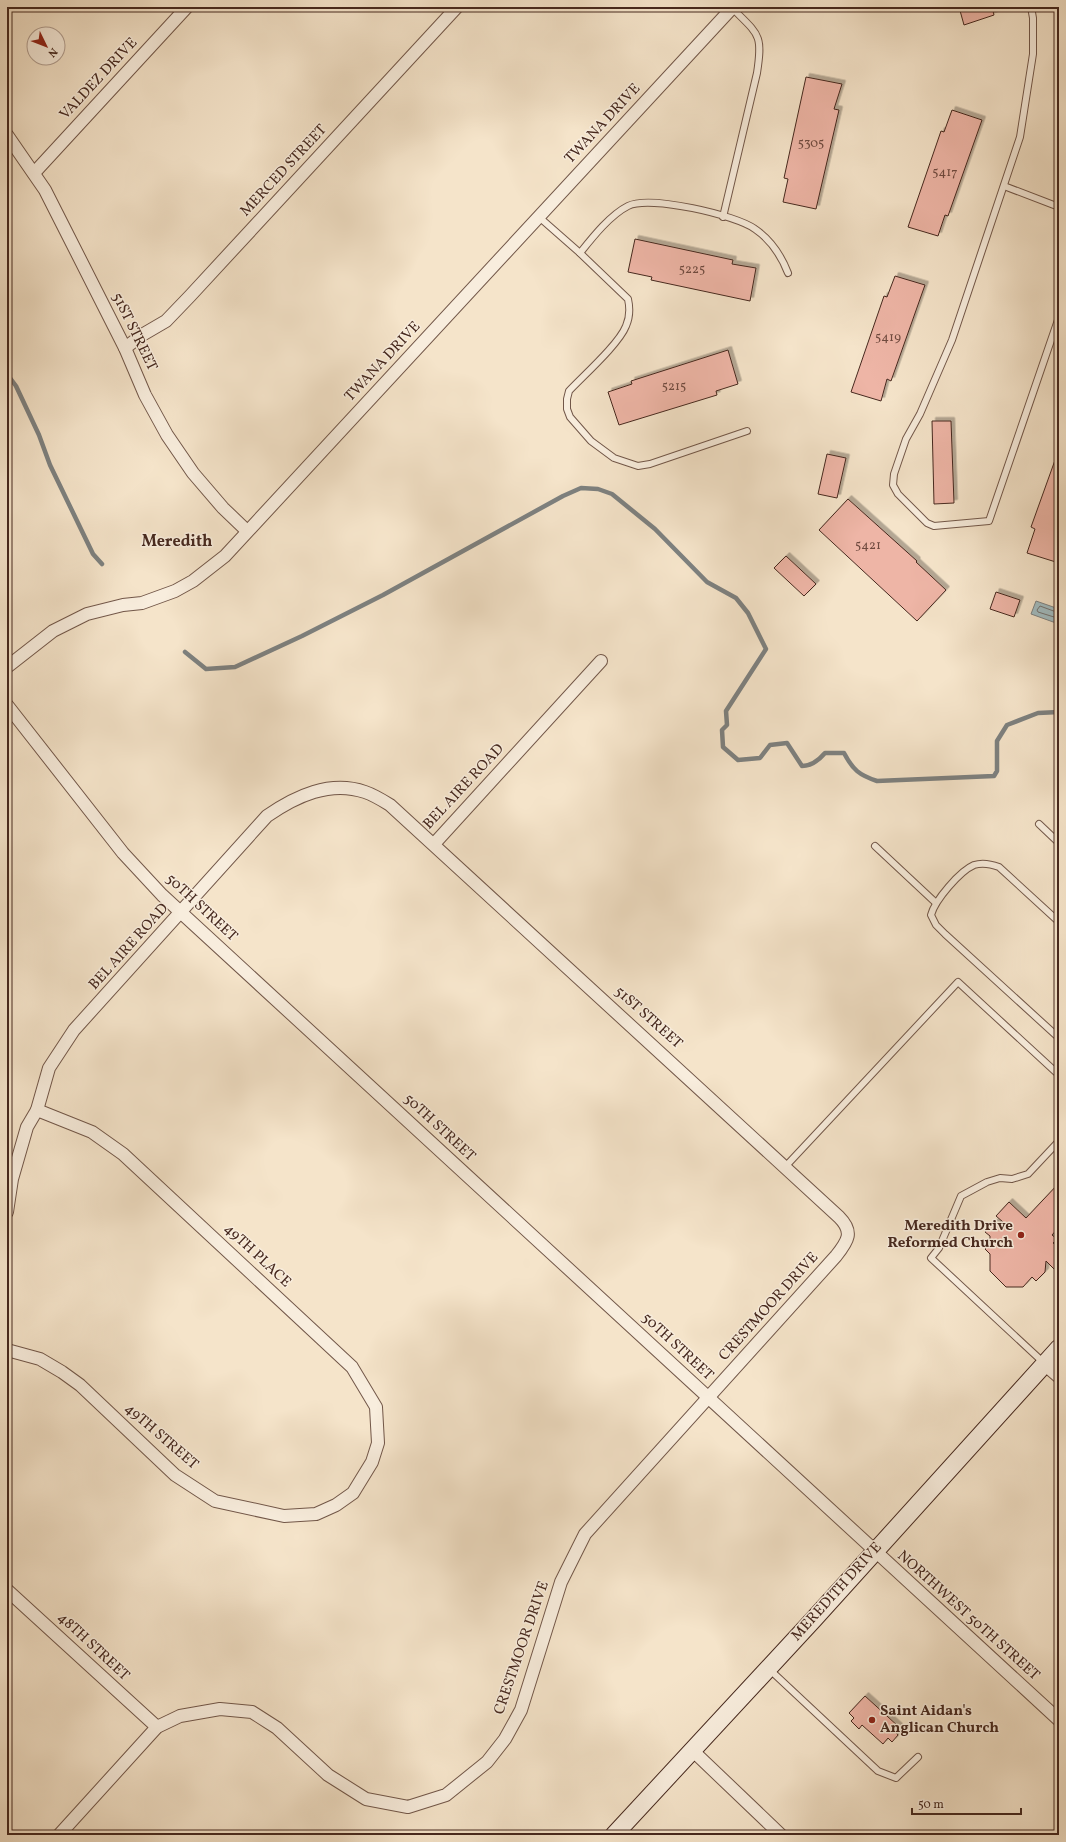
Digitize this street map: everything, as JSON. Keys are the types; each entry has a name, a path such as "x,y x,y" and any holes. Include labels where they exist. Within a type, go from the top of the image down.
{"main road":[{"name":"MEREDITH DRIVE","path":"614,1835 814,1619 1059,1348"}],"street":[{"name":"VALDEZ DRIVE","path":"34,173 187,7"},
{"name":"MERCED STREET","path":"125,348 142,335 166,322 457,7"},
{"name":"TWANA DRIVE","path":"7,667 53,631 86,614 123,605 142,603 175,591 193,581 225,556 732,8"},
{"name":"51ST STREET","path":"7,135 45,190 125,348 146,395 167,436 193,473 223,508 247,531"},
{"name":"BEL AIRE ROAD","path":"7,1212 12,1179 26,1127 37,1110 49,1068 74,1030 267,816 288,801 308,792 337,788 365,792 390,804 434,844 601,661"},
{"name":"50TH STREET","path":"7,705 123,853 162,895 874,1551"},
{"name":"51ST STREET","path":"434,844 839,1217"},
{"name":"49TH PLACE","path":"37,1110 92,1132 123,1154 352,1367 376,1407 378,1443 372,1462 365,1476"},
{"name":"CRESTMOOR DRIVE","path":"59,1835 157,1727 180,1716 220,1709 252,1712 277,1728 328,1775 366,1799 408,1807 446,1795 487,1762 505,1739 521,1710 561,1582 585,1534 709,1398 843,1247 848,1238 848,1230 845,1222 839,1217"},
{"name":"49TH STREET","path":"7,1350 40,1359 80,1385 175,1475 215,1501 284,1516 316,1514 336,1505 353,1493 365,1476"},
{"path":"1044,1364 1059,1378"},
{"name":"NORTHWEST 50TH STREET","path":"874,1551 1059,1720"},
{"name":"48TH STREET","path":"7,1590 157,1727"},
{"path":"692,1750 781,1835"}],"lane":[{"path":"1031,7 1033,18 1033,54 1020,137 952,340 920,414 906,439 894,474 893,485 898,494 927,523 934,526 989,521 1059,317"},
{"path":"723,217 758,73 761,50 759,38 753,29 732,8"},
{"path":"1004,186 1059,206"},
{"path":"580,253 608,221 628,206 645,203 661,203 723,217 754,228 776,249 788,273"},
{"path":"539,217 580,253 628,299 629,309 626,327 614,344 569,391 567,408 570,417 591,441 614,458 638,466 650,464 747,431"},
{"path":"1039,824 1059,843"},
{"path":"875,846 936,903"},
{"path":"1059,922 999,867 990,864 974,866 962,873 936,903 932,915 936,925 1059,1038"},
{"path":"785,1167 958,982 1059,1075"},
{"path":"1044,1364 931,1258 939,1248 961,1196 987,1182 1000,1178 1012,1179 1028,1174 1059,1141"},
{"path":"767,1668 878,1771 896,1778 918,1757"}],"water":[{"path":"1036,601 1059,609 1056,623 1031,614"}],"building":[{"path":"959,7 992,7 994,15 964,25"},
{"path":"806,77 842,84 834,109 839,110 816,209 783,202 788,179 784,178"},
{"path":"952,110 982,120 948,216 945,215 938,236 908,227 941,131 944,132"},
{"path":"635,239 733,260 732,264 756,268 750,301 651,280 652,277 628,272"},
{"path":"895,276 925,285 891,381 887,379 881,401 851,392 884,296 887,297"},
{"path":"728,350 738,384 716,391 717,395 619,425 608,392 632,384 631,381"},
{"path":"932,421 951,421 954,503 934,504"},
{"path":"1059,449 1059,563 1027,553 1035,529 1031,527"},
{"path":"827,454 846,458 837,498 818,494"},
{"path":"848,499 917,561 916,562 946,590 917,621 819,530"},
{"path":"786,556 816,584 804,596 774,568"},
{"path":"996,592 1020,600 1014,617 990,609"},
{"name":"Meredith Drive Reformed Church","path":"1059,1183 1059,1227 1052,1235 1057,1239 1053,1243 1059,1248 1059,1252 1056,1255 1059,1258 1059,1270 1057,1272 1046,1261 1045,1272 1036,1281 1032,1277 1023,1287 1006,1287 990,1271 990,1254 985,1249 990,1244 990,1236 985,1232 993,1223 1003,1222 996,1216 1009,1202 1026,1218"},
{"name":"Saint Aidan's Anglican Church","path":"865,1696 899,1727 895,1731 898,1735 892,1742 888,1738 883,1744 862,1725 859,1729 851,1721 854,1718 849,1713"}],"waterway":[{"path":"7,374 16,386 39,435 50,465 93,554 102,564"},
{"path":"185,652 206,669 235,667 302,636 383,595 563,496 581,488 598,489 612,494 655,529 707,582 736,598 748,613 766,649 726,711 727,725 722,730 723,747 738,760 760,758 770,745 787,743 802,766 815,762 825,753 844,753 850,764 857,771 877,781 994,776 997,771 997,741 1007,725 1038,713 1059,712"}],"place":[{"name":"Meredith Drive Reformed Church","path":"1021,1235"},
{"name":"Saint Aidan's Anglican Church","path":"872,1720"}],"district":[{"name":"Meredith","path":"177,542"}]}
